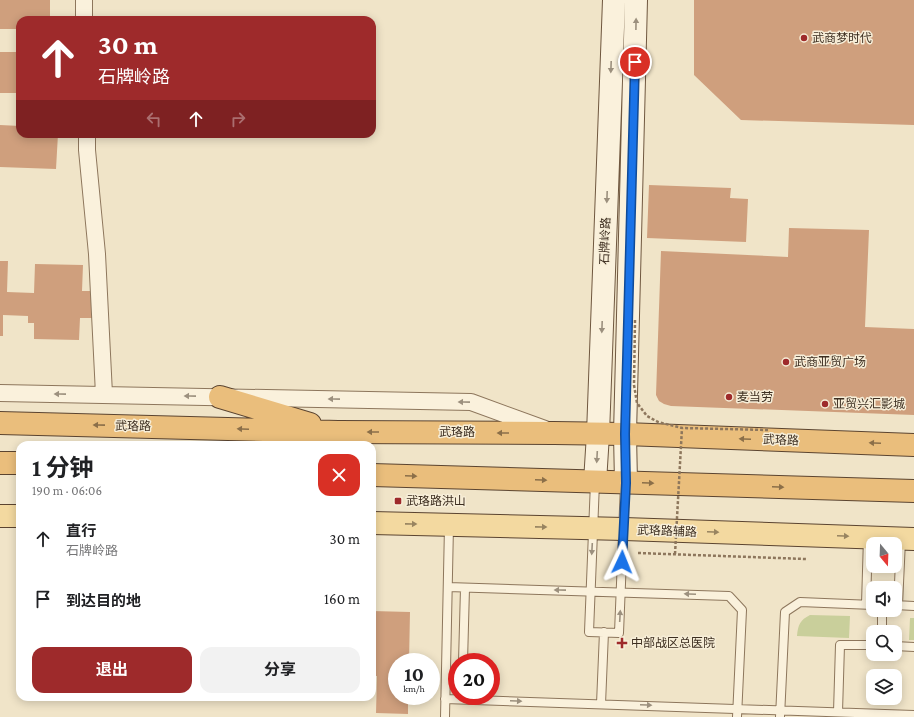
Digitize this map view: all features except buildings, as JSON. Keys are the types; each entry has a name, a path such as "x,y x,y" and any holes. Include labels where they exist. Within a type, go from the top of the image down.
{"highway":[{"path":"220,397 338,432"},
{"name":"武珞路","path":"0,423 338,432 625,434 914,445"},
{"path":"0,463 16,463"},
{"path":"376,475 914,491"}],"main road":[{"name":"石牌岭路","path":"595,482 614,0"},
{"name":"石牌岭路","path":"626,483 625,434 636,0"},
{"path":"0,516 16,516"},
{"name":"武珞路辅路","path":"376,523 868,537"}],"street":[{"path":"84,0 84,16"},
{"path":"87,138 97,254 104,394"},
{"path":"0,393 471,402 554,433"}],"lane":[{"path":"595,482 589,632 619,633 626,483"},
{"path":"445,717 449,525"},
{"path":"901,581 907,539"},
{"path":"448,587 729,596 742,610 738,717"},
{"path":"464,653 465,588"},
{"path":"780,714 785,612 800,602 866,604"},
{"path":"902,605 914,606"},
{"path":"601,704 604,632"},
{"path":"838,712 840,645 866,646"},
{"path":"902,646 914,647"},
{"path":"500,700 738,708 780,714 838,712 914,715"}],"path":[{"path":"635,320 634,385 637,404 647,416 658,422 682,428 768,430"},
{"path":"675,554 682,428"},
{"path":"638,553 806,559"}],"green space":[{"path":"810,615 850,616 849,638 797,636 800,623"},
{"path":"910,618 914,618 914,640 909,640"}],"place":[{"name":"武商梦时代","path":"804,38"},
{"name":"武商亚贸广场","path":"786,362"},
{"name":"麦当劳","path":"729,397"},
{"name":"亚贸兴汇影城","path":"825,404"},
{"name":"武珞路洪山","path":"398,501"},
{"name":"中部战区总医院","path":"622,643"}],"route":[{"path":"622,562 626,483 625,434 635,62"}]}
